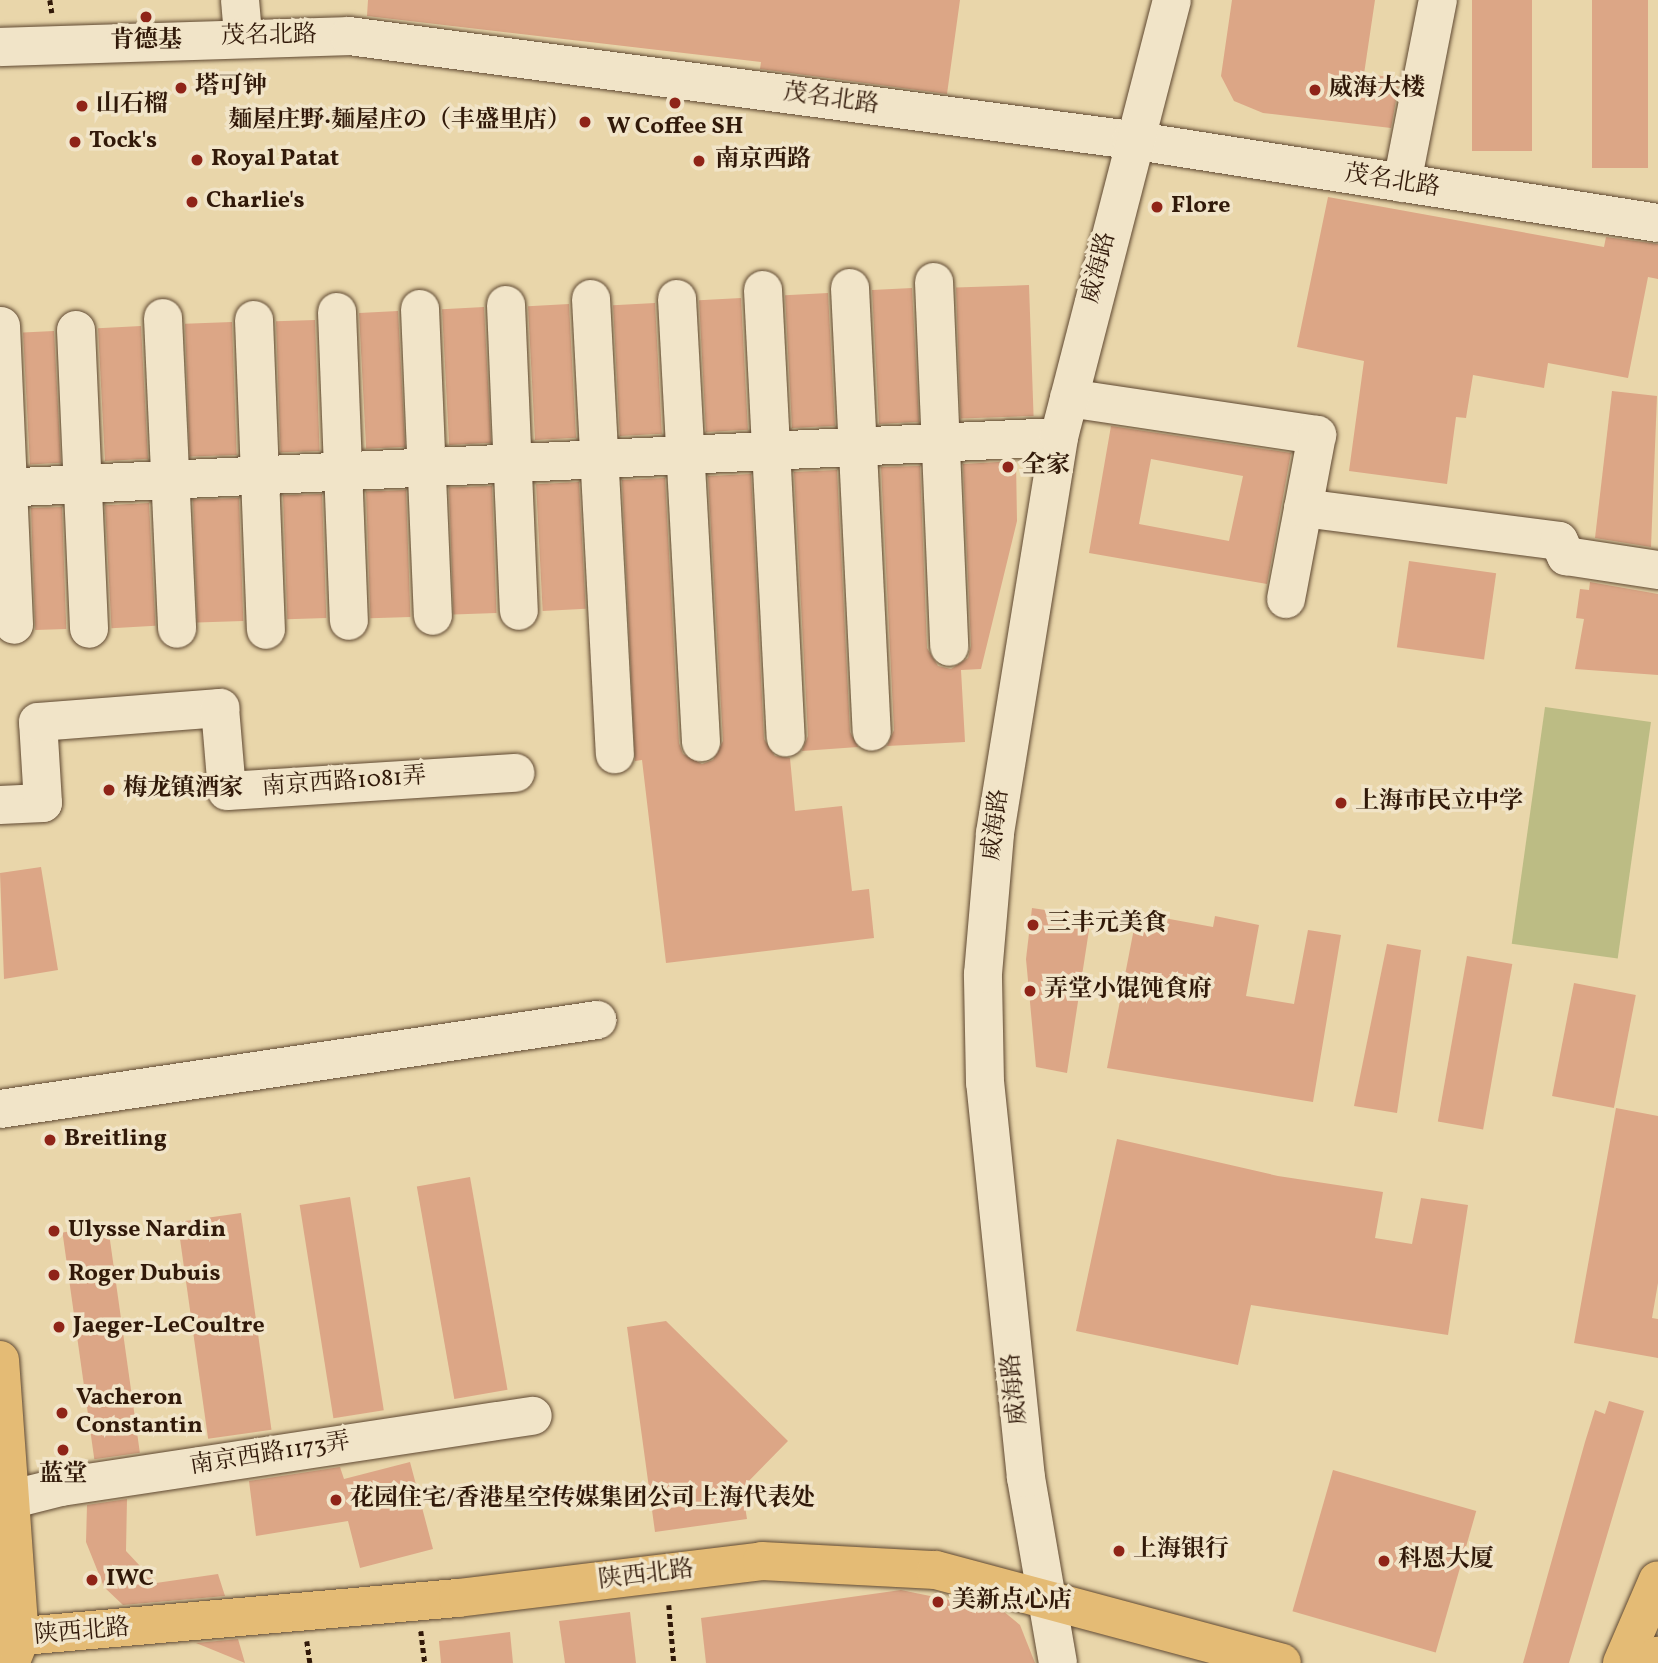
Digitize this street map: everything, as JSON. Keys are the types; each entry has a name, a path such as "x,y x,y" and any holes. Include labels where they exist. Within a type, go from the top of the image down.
{"main road":[{"path":"0,1360 9,1500 10,1647"},
{"name":"陕西北路","path":"10,1647 762,1562 936,1570 1282,1663"},
{"path":"1622,1663 1658,1580"},
{"path":"1655,1663 1658,1656"}],"street":[{"name":"威海路","path":"1058,1663 1044,1601 985,1083 983,974 995,833 1059,438 1131,140 1172,0"},
{"path":"1402,183 1438,0"},
{"name":"茂名北路","path":"0,47 241,18 348,36 1131,140 1658,223"},
{"path":"934,282 949,648"},
{"path":"850,288 873,731"},
{"path":"764,290 786,737"},
{"path":"591,299 615,754"},
{"path":"677,299 701,742"},
{"path":"506,304 519,611"},
{"path":"420,309 433,616"},
{"path":"337,312 349,621"},
{"path":"163,318 177,629"},
{"path":"254,320 267,630"},
{"path":"1,326 5,488 14,625"},
{"path":"76,330 89,629"},
{"path":"1069,398 1317,435 1286,599"},
{"path":"5,488 1059,438"},
{"path":"1303,508 1559,541 1566,556 1658,570"},
{"name":"南京西路1081弄","path":"0,805 43,803 37,722 220,708 227,791 515,773"},
{"path":"0,1109 597,1020"},
{"name":"南京西路1173弄","path":"9,1500 533,1416"}],"path":[{"path":"666,1573 674,1663"}],"green space":[{"path":"1545,707 1651,722 1618,959 1512,944"}],"building":[{"path":"368,0 960,0 947,94 760,69 761,62 367,16"},
{"path":"1232,0 1375,0 1364,74 1400,78 1391,128 1263,113 1234,101 1221,76"},
{"path":"1472,0 1532,0 1532,151 1472,151"},
{"path":"1592,0 1648,0 1648,168 1592,168"},
{"path":"1328,197 1604,247 1606,237 1658,244 1658,279 1648,277 1628,378 1548,363 1544,388 1473,375 1466,418 1456,417 1447,484 1349,471 1364,361 1297,347"},
{"path":"1029,285 1034,416 961,418 956,288"},
{"path":"912,288 919,422 879,424 872,290"},
{"path":"828,293 835,426 792,428 785,295"},
{"path":"741,298 748,430 706,432 699,300"},
{"path":"655,303 662,434 620,436 613,305"},
{"path":"569,304 576,438 535,440 528,306"},
{"path":"484,307 491,443 449,445 442,309"},
{"path":"398,311 405,447 366,449 359,313"},
{"path":"315,320 320,451 281,452 276,321"},
{"path":"232,322 237,455 190,457 185,324"},
{"path":"141,326 148,459 105,461 98,328"},
{"path":"54,331 61,463 30,464 23,333"},
{"path":"1612,391 1657,396 1651,547 1595,538"},
{"path":"1111,426 1291,453 1267,584 1089,553","holes":["1151,459 1243,476 1229,541 1139,524"]},
{"path":"1016,461 1017,521 981,669 961,670 965,742 887,746 894,730 881,467 920,466 927,648 938,666 951,669 968,658 971,646 963,464"},
{"path":"837,470 850,732 858,747 802,751 808,736 794,472"},
{"path":"751,474 764,739 775,756 790,758 795,811 842,806 852,891 869,889 874,938 666,963 642,760 635,761 622,480 665,478 679,743 683,754 702,764 713,760 723,741 708,476"},
{"path":"579,482 586,609 543,611 536,484"},
{"path":"492,486 496,613 453,614 449,488"},
{"path":"406,490 410,617 370,618 366,491"},
{"path":"322,494 326,618 287,619 283,495"},
{"path":"239,498 243,621 197,623 193,500"},
{"path":"149,503 155,626 111,628 105,505"},
{"path":"62,507 66,629 35,630 31,508"},
{"path":"1409,561 1496,573 1484,659 1397,647"},
{"path":"1590,582 1658,594 1658,675 1575,669 1584,619 1576,618 1580,589 1589,590"},
{"path":"41,867 58,970 4,979 0,873"},
{"path":"1032,908 1091,917 1067,1073 1036,1067 1026,959"},
{"path":"1137,913 1213,927 1215,916 1259,925 1246,996 1294,1004 1308,930 1341,935 1313,1102 1107,1068"},
{"path":"1387,944 1421,950 1397,1113 1354,1106"},
{"path":"1467,956 1512,964 1483,1129 1438,1121"},
{"path":"1574,983 1636,995 1614,1108 1552,1096"},
{"path":"1616,1108 1658,1116 1658,1283 1652,1318 1658,1319 1658,1358 1574,1343"},
{"path":"1117,1139 1278,1176 1383,1192 1375,1238 1412,1244 1421,1198 1468,1205 1448,1335 1251,1305 1238,1365 1076,1331"},
{"path":"470,1177 508,1390 454,1399 417,1186"},
{"path":"350,1197 384,1410 333,1418 300,1205"},
{"path":"241,1213 271,1430 208,1439 178,1222"},
{"path":"108,1226 140,1453 94,1459 62,1232"},
{"path":"666,1321 788,1441 742,1488 747,1519 655,1532 627,1327"},
{"path":"1609,1401 1644,1411 1569,1663 1523,1663 1595,1410 1605,1414"},
{"name":"花园住宅/香港星空传媒集团公司上海代表处","path":"410,1462 433,1549 360,1568 348,1521 256,1536 249,1481 340,1467 344,1479"},
{"name":"科恩大厦","path":"1333,1470 1476,1511 1436,1652 1292,1611"},
{"path":"127,1499 126,1551 156,1583 218,1574 225,1596 123,1605 104,1587 86,1542 87,1505"},
{"path":"901,1590 1003,1611 1020,1625 1035,1663 706,1663 701,1618"},
{"path":"630,1612 636,1663 565,1663 559,1621"},
{"path":"510,1632 513,1663 441,1663 439,1641"},
{"path":"238,1639 245,1663 196,1643"}],"place":[{"name":"肯德基","path":"146,17"},
{"name":"塔可钟","path":"181,88"},
{"name":"威海大楼","path":"1315,90"},
{"name":"W Coffee SH","path":"675,103"},
{"name":"山石榴","path":"82,106"},
{"name":"麺屋庄野·麺屋庄の（丰盛里店）","path":"585,122"},
{"name":"Tock's","path":"75,142"},
{"name":"Royal Patat","path":"197,160"},
{"name":"南京西路","path":"699,161"},
{"name":"Charlie's","path":"192,202"},
{"name":"Flore","path":"1157,207"},
{"name":"全家","path":"1008,467"},
{"name":"梅龙镇酒家","path":"109,790"},
{"name":"上海市民立中学","path":"1341,803"},
{"name":"三丰元美食","path":"1033,925"},
{"name":"弄堂小馄饨食府","path":"1030,991"},
{"name":"Breitling","path":"50,1140"},
{"name":"Ulysse Nardin","path":"54,1231"},
{"name":"Roger Dubuis","path":"54,1275"},
{"name":"Jaeger-LeCoultre","path":"59,1327"},
{"name":"Vacheron Constantin","path":"62,1413"},
{"name":"蓝堂","path":"63,1450"},
{"name":"花园住宅/香港星空传媒集团公司上海代表处","path":"336,1500"},
{"name":"上海银行","path":"1119,1551"},
{"name":"科恩大厦","path":"1384,1561"},
{"name":"IWC","path":"92,1580"},
{"name":"美新点心店","path":"938,1602"}]}
